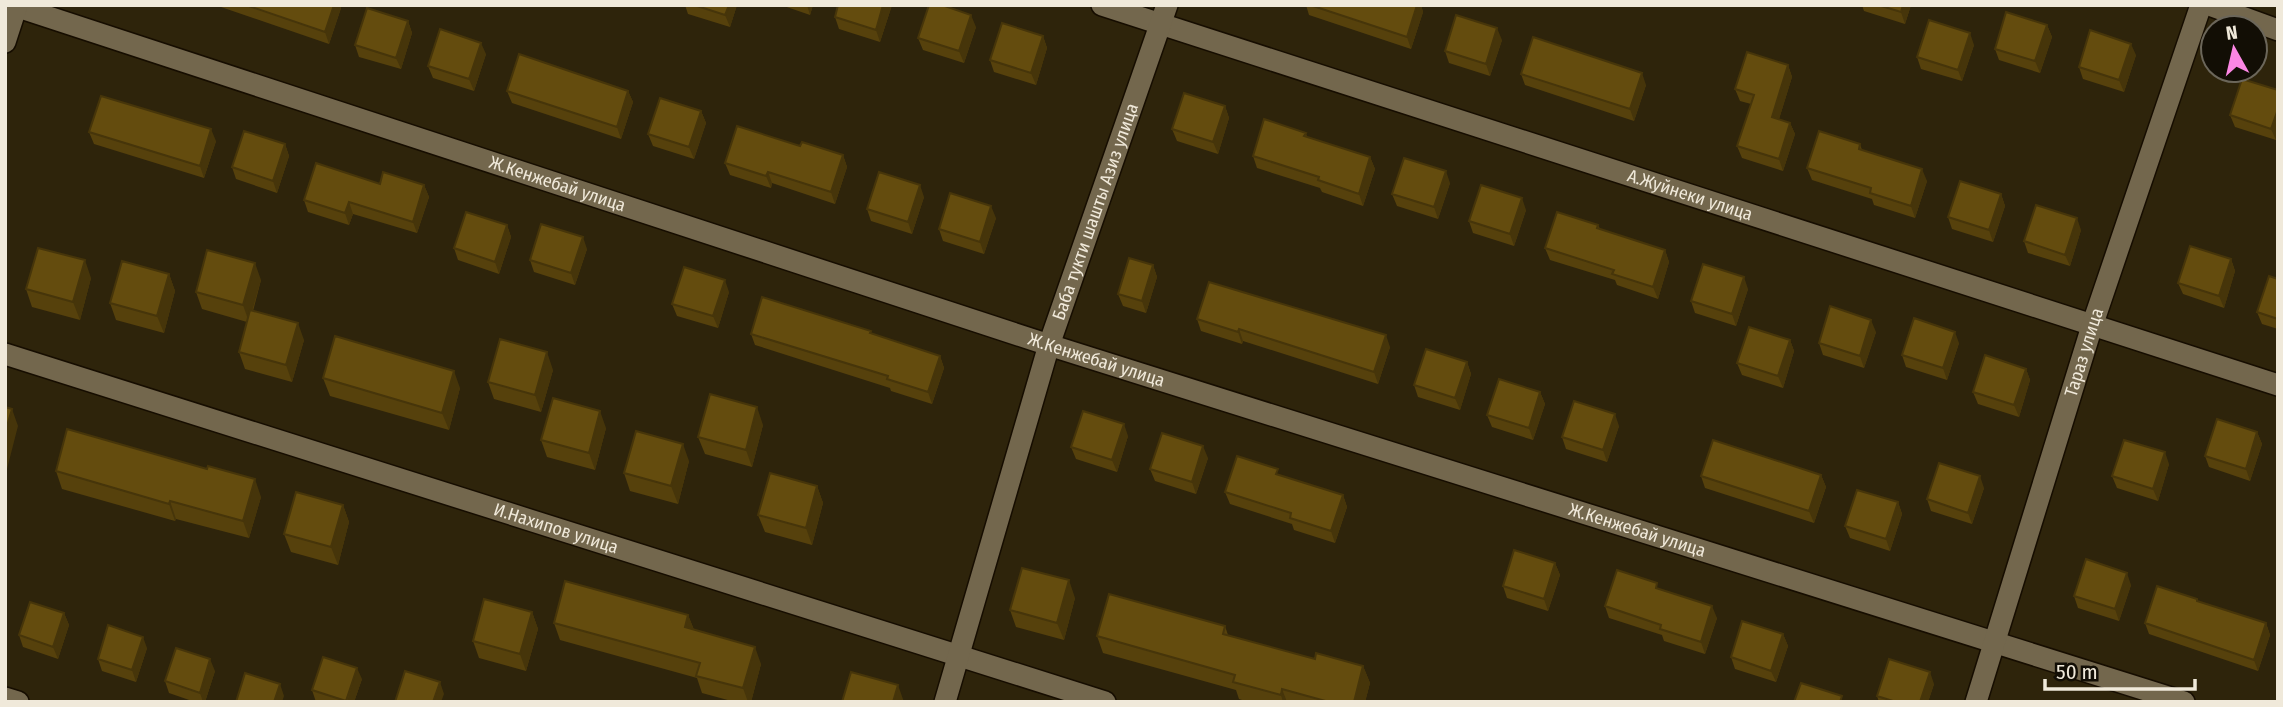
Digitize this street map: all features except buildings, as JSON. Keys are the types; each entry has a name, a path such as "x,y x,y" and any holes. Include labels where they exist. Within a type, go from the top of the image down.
{"street":[{"name":"А.Жуйнеки улица","path":"1102,5 1164,15 2092,326 2278,385"},
{"name":"Тараз улица","path":"1976,702 2092,326 2201,5"},
{"path":"2209,5 2278,30"},
{"path":"5,42 15,6"},
{"name":"Ж.Кенжебай улица","path":"15,6 1049,345 2184,702"},
{"name":"Баба тукти шашты Азиз улица","path":"945,702 1049,345 1164,15"},
{"name":"И.Нахипов улица","path":"5,354 1105,702"},
{"path":"5,698 18,702"}]}
